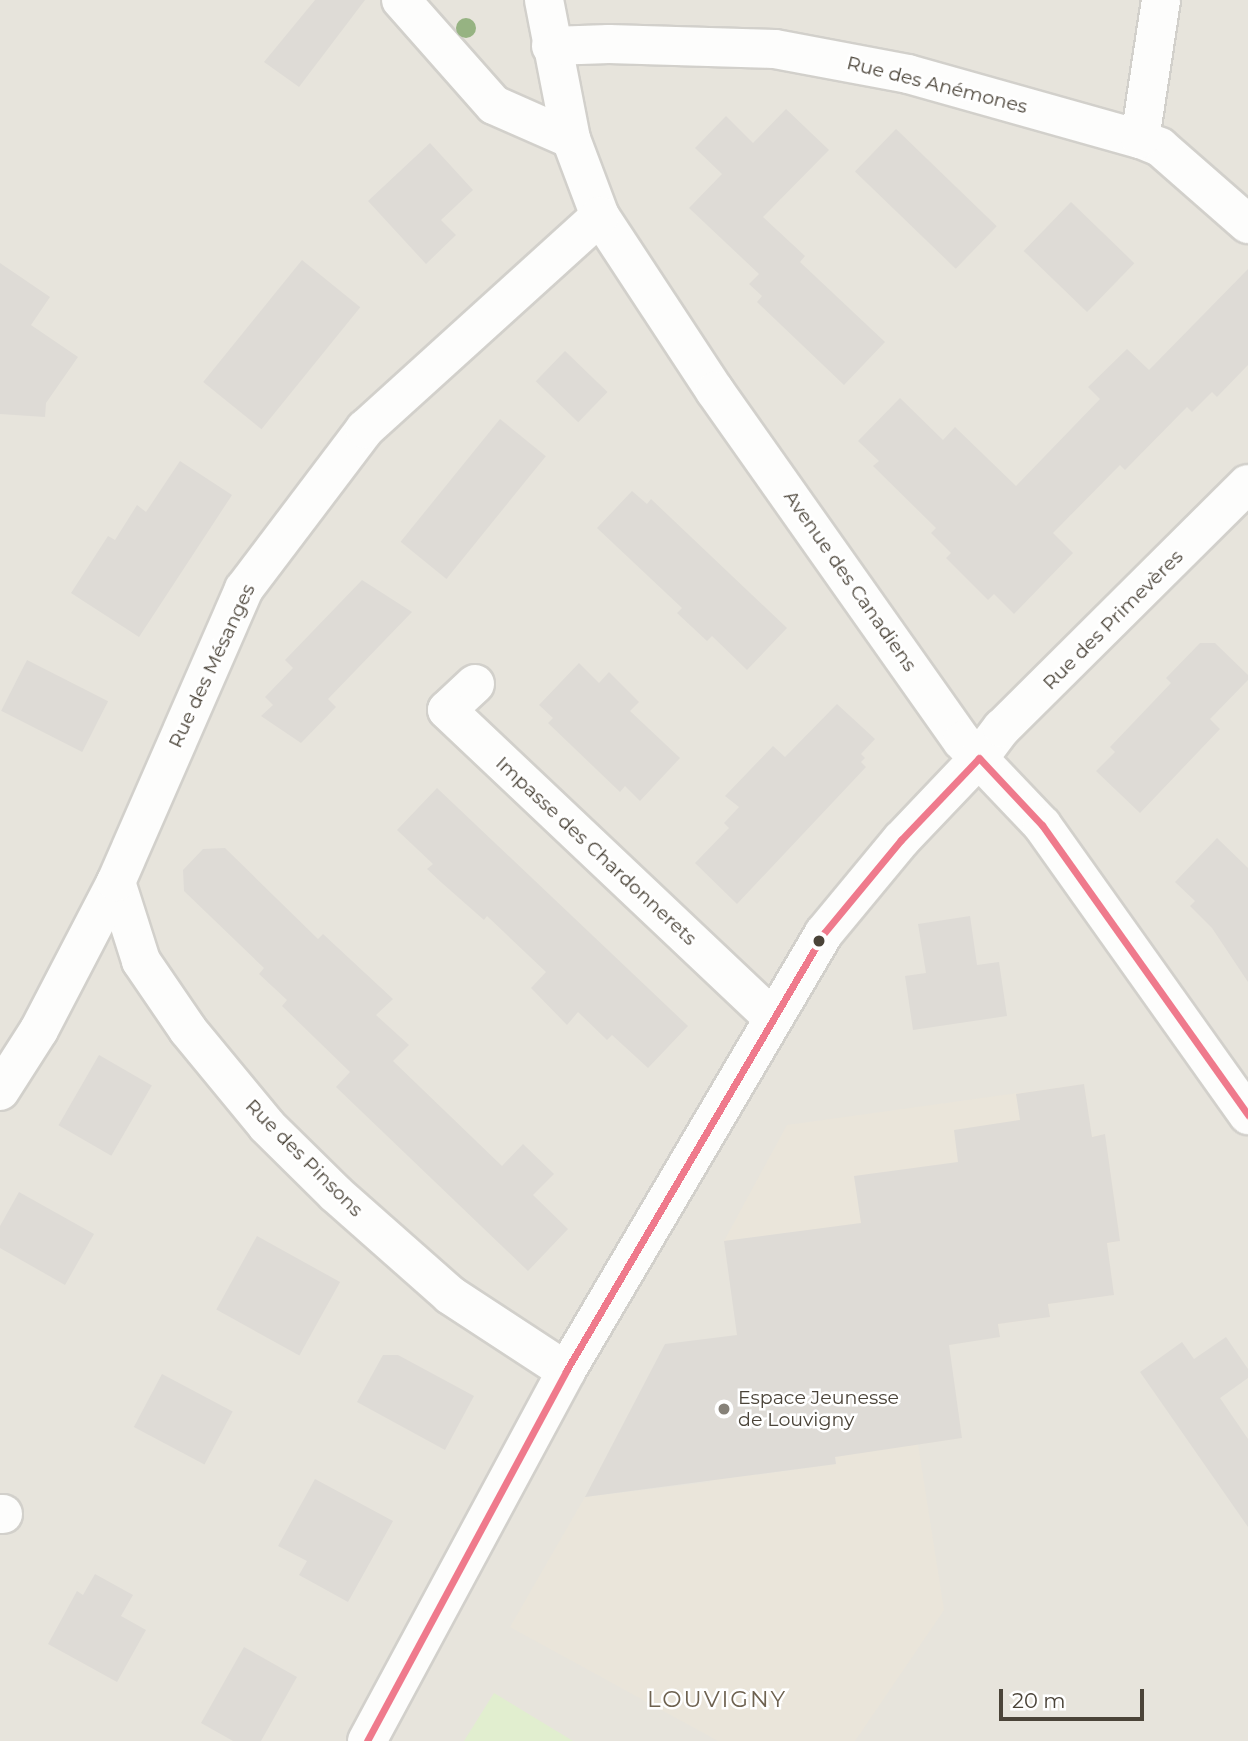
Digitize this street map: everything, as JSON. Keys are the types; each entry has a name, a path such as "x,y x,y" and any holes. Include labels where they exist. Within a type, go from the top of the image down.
{"street":[{"path":"401,0 494,105 571,139"},
{"name":"Avenue des Canadiens","path":"544,0 571,139 600,216 715,391 962,741 1042,825 1248,1115"},
{"path":"1140,139 1161,0"},
{"name":"Rue des Anémones","path":"551,46 609,44 775,49 908,74 1140,139 1160,147 1248,224"},
{"name":"Rue des Mésanges","path":"0,1091 40,1030 116,883 244,589 365,429 600,216"},
{"name":"Rue des Primevères","path":"367,1741 566,1371 824,933 901,840 979,758 1002,728 1248,484"},
{"name":"Impasse des Chardonnerets","path":"475,684 447,710 773,1018"},
{"name":"Rue des Pinsons","path":"116,883 141,961 188,1030 267,1126 336,1194 450,1295 566,1371"}],"shaded area":[{"path":"0,0 1248,0 1248,1741 0,1741"},
{"path":"1084,1084 1092,1136 1105,1134 1120,1241 1107,1244 1114,1295 1049,1304 1050,1317 999,1324 1000,1337 948,1345 962,1438 918,1444 944,1610 855,1741 718,1741 510,1627 585,1497 710,1482 710,1475 756,1471 757,1475 836,1464 803,1231 724,1241 787,1125"}],"green space":[{"path":"494,1693 573,1741 464,1741"}],"building":[{"path":"315,0 365,0 299,87 264,62"},
{"path":"786,109 829,150 763,217 805,256 800,262 885,342 844,385 757,302 762,296 749,284 759,274 689,208 722,174 695,148 726,116 753,143"},
{"path":"896,129 997,226 956,269 855,171"},
{"path":"430,143 473,190 441,220 456,235 426,264 368,201"},
{"path":"1071,202 1134,263 1087,312 1024,251"},
{"path":"302,260 360,307 261,429 203,382"},
{"path":"0,263 50,297 31,325 78,357 46,403 45,417 0,414"},
{"path":"1248,269 1248,365 1217,397 1212,392 1192,412 1187,407 1125,470 1120,465 1053,533 1073,553 1014,614 994,594 988,600 946,558 951,553 931,533 936,528 873,466 879,461 858,441 900,398 943,440 955,427 1016,486 1100,399 1088,387 1127,349 1149,370"},
{"path":"565,351 607,392 578,422 536,381"},
{"path":"500,419 546,456 446,579 401,542"},
{"path":"180,461 232,495 139,637 71,593 108,536 115,540 137,505 146,512"},
{"path":"632,491 647,504 651,499 787,628 747,670 712,636 707,641 677,613 682,608 597,528"},
{"path":"362,580 412,612 328,699 336,707 301,743 261,716 273,705 265,697 293,668 285,660"},
{"path":"1200,643 1215,643 1248,675 1248,680 1210,719 1220,729 1140,813 1096,771 1115,752 1110,747 1171,683 1166,678"},
{"path":"27,660 108,701 82,752 1,711"},
{"path":"579,663 599,683 609,672 639,702 630,711 680,758 640,801 625,786 620,792 548,723 553,718 539,705"},
{"path":"837,704 875,739 861,754 865,758 861,762 866,767 737,904 695,863 729,828 724,823 739,807 725,796 773,746 785,757"},
{"path":"437,788 688,1026 648,1068 612,1035 607,1040 578,1012 567,1025 531,988 546,972 487,916 484,920 427,869 433,864 397,830"},
{"path":"1217,838 1248,868 1248,982 1212,928 1190,906 1195,901 1175,882"},
{"path":"225,848 318,939 323,934 393,999 376,1015 409,1045 393,1061 502,1166 523,1144 554,1174 533,1195 568,1229 528,1271 336,1087 350,1072 282,1006 287,1000 259,974 264,968 184,891 183,870 203,849"},
{"path":"970,916 977,965 999,962 1007,1016 913,1030 905,976 926,973 918,924"},
{"path":"99,1055 152,1086 111,1156 59,1125"},
{"path":"1084,1084 1092,1137 1105,1134 1120,1241 1107,1243 1114,1295 1048,1304 1050,1317 998,1324 1000,1337 949,1345 962,1438 835,1457 836,1464 585,1497 665,1344 737,1335 724,1241 861,1223 854,1176 958,1162 954,1130 1020,1120 1016,1094"},
{"path":"19,1192 94,1234 65,1285 0,1248 0,1226"},
{"path":"257,1236 340,1282 299,1356 216,1309"},
{"path":"1226,1337 1248,1369 1248,1378 1220,1398 1248,1439 1248,1527 1140,1372 1182,1342 1194,1359"},
{"path":"383,1355 398,1355 474,1396 445,1450 357,1402"},
{"path":"162,1374 233,1412 204,1465 134,1427"},
{"path":"315,1479 393,1521 348,1602 299,1575 307,1561 278,1546"},
{"path":"95,1574 133,1595 121,1616 146,1630 117,1682 48,1644 77,1591 83,1595"},
{"path":"244,1647 297,1677 261,1741 233,1741 201,1723"}],"transit line":[{"path":"979,758 1042,825 1248,1115"},
{"path":"367,1741 566,1371 824,933 901,840 979,758"}],"place":[{"name":"Espace Jeunesse de Louvigny","path":"724,1409"}],"district":[{"name":"LOUVIGNY","path":"717,1699"}]}
